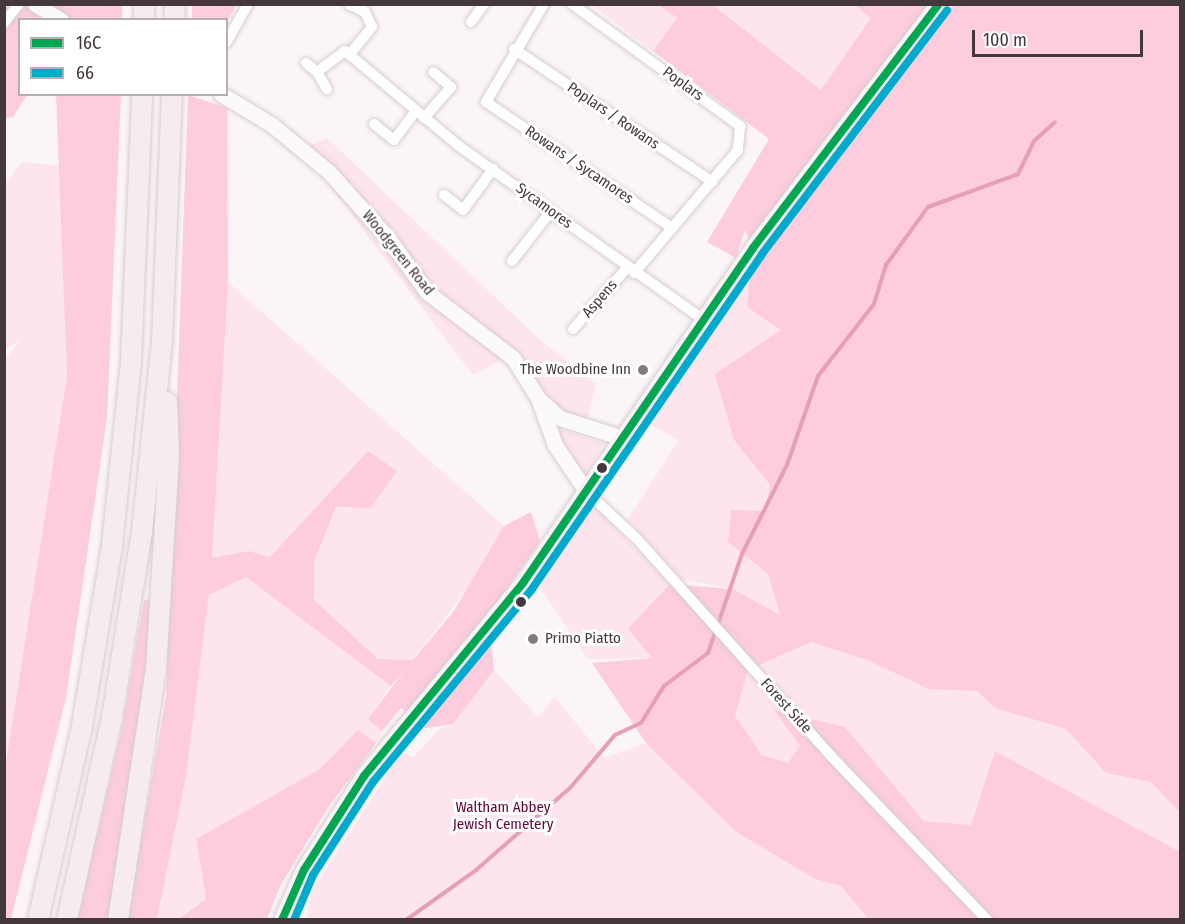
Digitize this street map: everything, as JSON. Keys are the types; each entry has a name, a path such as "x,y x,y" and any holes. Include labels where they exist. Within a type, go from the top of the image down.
{"highway":[{"path":"38,920 82,726 113,536 134,316 142,96"},
{"path":"67,920 125,646 162,342 172,96"},
{"path":"118,920 143,777 162,595 169,456 162,342"}],"main road":[{"path":"282,920 304,870 364,776 518,591 620,437 702,319 939,4"}],"street":[{"path":"4,23 19,4"},
{"path":"35,4 58,18"},
{"path":"228,39 248,4"},
{"path":"471,22 484,4"},
{"path":"514,49 544,4"},
{"name":"Poplars","path":"572,4 740,126 738,150 713,182"},
{"path":"317,72 341,51 350,54 372,27 365,12 350,5"},
{"name":"Rowans / Sycamores","path":"514,49 486,102 672,228"},
{"name":"Poplars / Rowans","path":"514,49 713,182"},
{"name":"Sycamores","path":"350,54 459,146 551,211 630,271 702,319"},
{"path":"306,63 317,72 327,89"},
{"path":"374,124 394,140 451,87 433,72"},
{"name":"Woodgreen Road","path":"224,96 272,125 329,171 388,238 427,292 499,343 538,398 560,418 620,437"},
{"path":"444,195 463,210 493,169"},
{"name":"Aspens","path":"573,329 672,228 713,182"},
{"path":"512,261 551,211"},
{"name":"Woodgreen Road","path":"538,398 555,445 586,491"},
{"name":"Forest Side","path":"586,491 637,539 831,756 987,920"}],"green space":[{"path":"592,5 659,5 678,18 653,51"},
{"path":"713,5 855,5 872,17 821,90"},
{"path":"327,138 539,339 596,384 586,425 542,399 516,352 473,375 302,149"},
{"path":"22,162 61,166 67,375 5,769 4,361 20,340 5,349 4,186"},
{"path":"751,268 747,307 781,329 734,440 770,485 766,511 728,542 768,574 780,616 733,589 679,579 628,519 679,440 638,418"},
{"path":"228,282 504,526 488,561 413,660 378,659 314,600 314,562 336,507 351,510 397,471 368,451 270,557 249,551 212,558"},
{"path":"556,428 604,443 585,476 566,453"},
{"path":"590,501 670,584 629,629 653,658 588,659 538,584"},
{"path":"246,577 391,686 368,719 382,731 376,743 358,730 320,769 196,839 206,899 179,919 157,920 186,776 209,595"},
{"path":"811,642 867,660 929,689 977,691 995,708 1066,729 1106,773 1151,782 1180,813 1180,852 995,751 971,825 924,821 845,727 775,711 801,747 788,763 762,755 735,716 748,670"},
{"name":"Waltham Abbey Jewish Cemetery","path":"494,670 538,717 555,697 604,758 646,743 735,831 815,879 841,886 868,919 307,920 310,894 401,753 413,757 440,729 453,724"}],"shaded area":[{"path":"192,4 237,5 228,19 192,18"},
{"path":"5,5 122,5 122,18 18,18 18,96 26,96 13,117 5,119"},
{"path":"659,5 713,5 821,90 871,18 855,5 931,5 750,240 745,230 736,258 707,242 769,139 653,51 677,18"},
{"path":"953,5 1180,5 1180,813 1151,782 1106,773 1066,729 995,708 977,691 929,689 867,660 811,642 748,670 735,716 762,755 788,763 800,746 774,710 845,727 924,821 971,825 995,751 1180,852 1180,919 868,919 841,886 815,879 735,831 646,743 592,663 652,658 628,629 670,584 733,589 780,615 768,574 728,542 731,510 765,511 770,485 734,440 715,374 781,330 747,307 751,268 826,161"},
{"path":"56,96 121,96 107,418 66,698 11,919 5,919 5,769 67,375"},
{"path":"188,96 191,96 227,108 228,282 212,558 249,551 270,557 368,451 397,471 370,508 336,507 314,562 314,600 378,659 413,660 454,611 504,526 531,512 540,541 488,615 494,670 453,724 425,728 401,708 382,731 368,719 405,670 391,686 246,577 209,595 186,776 157,919 127,920 166,697"},
{"path":"144,600 155,600 150,671 109,919 76,920 121,733"},
{"path":"358,730 376,743 327,809 280,886 267,919 179,919 206,899 196,839 320,769"}],"waterway":[{"path":"406,920 476,870 570,788 615,735 641,723 664,686 708,653 742,554 787,465 818,376 874,304 886,265 928,207 1018,174 1034,141 1055,122"}],"transit line":[{"name":"16C","path":"282,920 304,870 364,776 523,583 753,248 939,4"},
{"name":"66","path":"294,920 313,875 373,782 532,589 762,254 947,10"}],"place":[{"name":"The Woodbine Inn","path":"643,370"},
{"name":"Primo Piatto","path":"533,639"}]}
